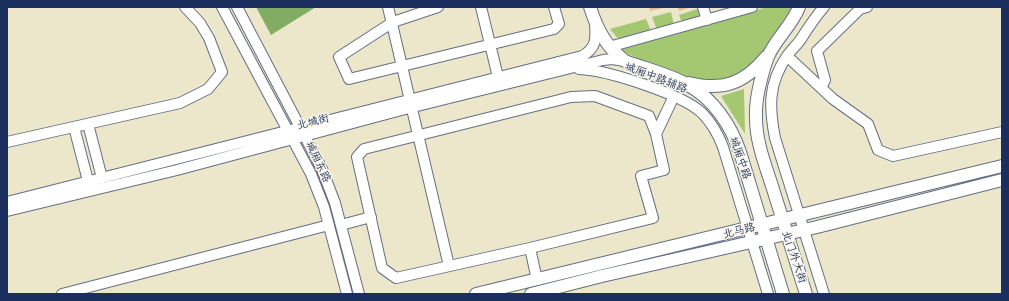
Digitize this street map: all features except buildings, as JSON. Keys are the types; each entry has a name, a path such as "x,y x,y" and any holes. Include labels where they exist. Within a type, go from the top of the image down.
{"main road":[{"name":"城厢中路","path":"590,7 595,23 609,47 625,61 687,84 701,94 718,111 727,125 740,152 766,239"},
{"name":"城厢中路","path":"672,78 706,86 727,85 738,81 749,74 761,62 800,9"},
{"name":"城厢中路","path":"771,50 760,85 756,106 756,119 758,142 782,220"},
{"name":"北马路","path":"476,294 499,291 537,280 1002,166"},
{"name":"北马路","path":"531,294 602,276 766,239 1002,180"},
{"name":"北门外大街","path":"782,220 806,294"},
{"name":"北门外大街","path":"766,239 783,294"}],"street":[{"path":"7,142 180,103 208,89 222,72 209,38 200,23 185,7"},
{"name":"城厢东路","path":"222,7 311,174 324,207 347,294"},
{"name":"城厢东路","path":"237,7 328,183 341,225 359,294"},
{"path":"388,7 404,66 411,104 449,266"},
{"path":"438,7 392,22 338,57 349,79 554,29 559,24 554,7"},
{"path":"481,7 498,77"},
{"path":"703,7 707,20"},
{"path":"824,7 787,56 774,84 771,97 771,116 775,138 824,294"},
{"path":"821,88 825,80 817,51 860,9 867,7"},
{"path":"609,47 707,20 717,12 748,8"},
{"name":"北城街","path":"411,104 498,77 582,56 591,50 596,41 595,23"},
{"path":"787,56 834,99 868,124 878,150 893,156 1002,132"},
{"name":"北城街","path":"7,211 177,170 291,135 411,104 570,69 603,60 612,59 625,61"},
{"name":"城厢中路辅路","path":"570,69 588,69 624,78 674,96 689,103 699,111 716,132 725,152 768,294"},
{"path":"595,96 649,116 656,134 664,170 642,176 653,218 530,248 396,278 382,268 357,157 364,149 418,135 571,97 595,96"},
{"path":"656,134 674,96"},
{"path":"88,124 102,178"},
{"path":"74,127 88,181"},
{"name":"北城街","path":"7,202 88,181 291,135"},
{"path":"341,225 371,217"},
{"path":"62,294 329,225"},
{"path":"530,248 537,280"}],"green space":[{"path":"256,7 316,7 271,35"},
{"path":"767,7 792,7 768,45 755,60 741,74 721,81 691,78 650,64 620,50"},
{"path":"700,8 702,17 682,23 679,15"},
{"path":"671,12 674,25 657,30 652,17"},
{"path":"646,19 651,31 619,40 610,29"},
{"path":"744,89 745,134 721,96"}]}
